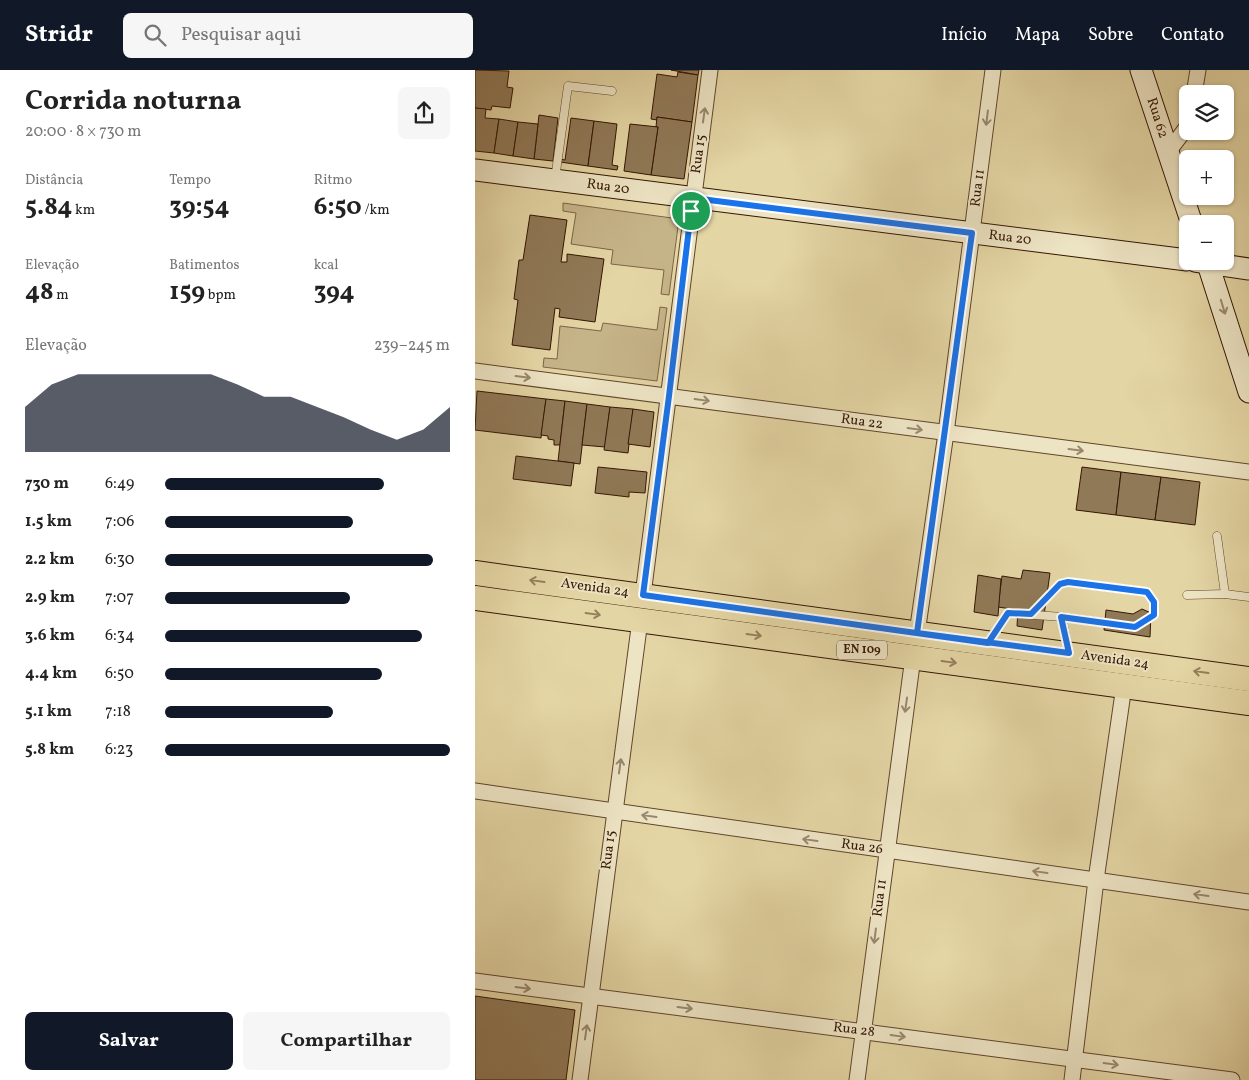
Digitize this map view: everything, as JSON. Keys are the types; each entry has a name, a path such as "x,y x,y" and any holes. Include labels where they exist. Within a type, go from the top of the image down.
{"main road":[{"name":"Rua 62","path":"1141,70 1189,215"},
{"name":"Rua 20","path":"475,170 1179,259"},
{"name":"Rua 20","path":"1234,267 1249,269"},
{"path":"1202,270 1249,392"},
{"name":"Avenida 24","path":"475,572 1249,679"},
{"name":"Avenida 24","path":"475,598 1249,703"}],"street":[{"name":"Rua 15","path":"643,595 710,70"},
{"name":"Rua 11","path":"917,633 946,433 993,70"},
{"path":"1196,85 1198,70"},
{"path":"1168,152 1179,138"},
{"name":"Rua 22","path":"475,371 1249,472"},
{"name":"Rua 15","path":"580,1080 640,620"},
{"name":"Rua 11","path":"857,1080 913,657"},
{"path":"1072,1080 1096,880 1124,686"},
{"name":"Rua 26","path":"475,792 1249,902"},
{"name":"Rua 28","path":"475,981 1232,1080"}],"lane":[{"path":"555,179 568,86 612,91"},
{"path":"1217,536 1225,594"},
{"path":"988,643 1008,613 1061,617 1135,627 1154,615 1154,602 1147,592 1068,582 1060,584 1031,614"},
{"path":"1187,595 1225,594 1249,596"},
{"path":"1061,617 1069,653"}],"shaded area":[{"path":"563,203 679,219 669,295 661,294 664,270 611,264 613,250 571,244 576,213 563,211"},
{"path":"660,307 667,308 657,381 543,367 544,358 557,359 560,326 601,331 603,323 657,330"}],"building":[{"path":"475,70 509,71 507,87 513,88 510,108 492,106 491,110 475,108"},
{"path":"671,70 699,70 698,75"},
{"path":"678,72 698,75 692,122 657,117 657,120 651,119 657,74 677,77"},
{"path":"475,108 486,109 485,118 499,119 494,153 475,151"},
{"path":"539,115 558,118 553,161 534,159"},
{"path":"657,117 692,122 684,179 651,175 658,127 656,127"},
{"path":"571,118 594,121 588,166 560,162 560,159 565,160"},
{"path":"499,119 518,122 513,156 494,153"},
{"path":"594,121 617,124 612,165 618,166 617,170 588,166"},
{"path":"518,122 538,124 534,159 513,156"},
{"path":"630,124 658,127 651,175 624,171"},
{"path":"530,215 567,220 561,262 567,262 567,254 604,259 595,322 559,317 560,309 555,308 550,350 512,345 518,300 514,299 519,260 523,260"},
{"path":"477,391 546,399 541,438 475,430"},
{"path":"546,399 565,401 560,445 554,445 554,440 548,439 548,436 541,435"},
{"path":"565,401 587,404 580,464 558,461"},
{"path":"587,404 610,407 605,447 582,445"},
{"path":"610,407 633,409 628,453 604,450"},
{"path":"633,409 654,412 650,447 628,444"},
{"path":"516,456 574,463 571,486 513,479"},
{"path":"598,467 647,472 645,493 629,492 629,497 595,493"},
{"path":"1082,467 1121,472 1116,515 1076,510"},
{"path":"1121,472 1161,477 1155,520 1116,515"},
{"path":"1161,477 1200,482 1195,525 1155,520"},
{"path":"1023,570 1050,573 1042,630 1017,626 1018,610 998,607 1002,576 1021,579"},
{"path":"978,575 1001,579 998,616 974,612"},
{"path":"1142,609 1151,613 1150,637 1104,630 1106,610 1133,614"},
{"path":"475,996 575,1010 566,1080 475,1080"}],"route":[{"path":"691,211 643,595 988,643 1008,613 1031,614 1060,584 1068,582 1147,592 1154,602 1154,615 1135,627 1061,617 1069,653 988,643 917,633 972,233 693,198 691,211"}]}
